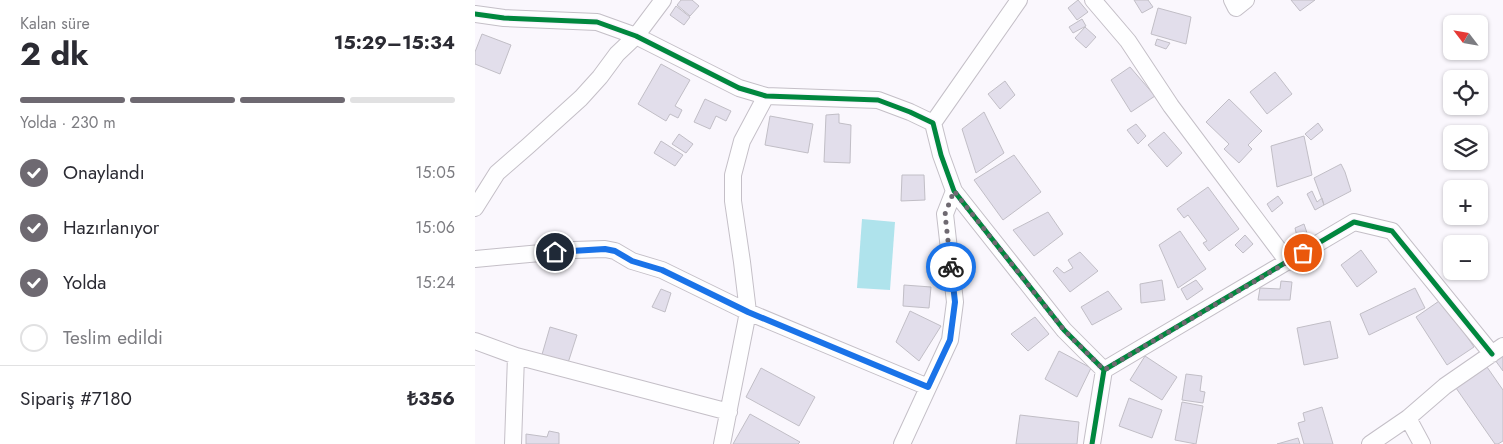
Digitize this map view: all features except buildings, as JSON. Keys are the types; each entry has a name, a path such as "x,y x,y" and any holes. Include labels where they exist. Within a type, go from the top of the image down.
{"street":[{"path":"475,208 497,173 581,98 617,54 636,36 663,0"},
{"path":"1019,0 933,123 941,155 954,191 1064,330 1104,370"},
{"path":"1093,0 1128,41 1171,106 1288,262"},
{"path":"1232,0 1236,8 1246,0"},
{"path":"475,14 504,18 597,22 636,36 739,88 766,96 878,100 933,123"},
{"path":"722,444 748,312 733,201 733,175 741,141 766,96"},
{"path":"902,444 950,340 955,302 945,214 954,191"},
{"path":"1104,370 1354,222 1392,231 1497,350 1445,386 1408,418 1370,444"},
{"path":"475,259 573,250 605,249 615,251 632,261 662,270 748,312 928,387"},
{"path":"475,341 516,356 729,412"},
{"path":"513,444 516,356"},
{"path":"1092,444 1104,370"},
{"path":"1408,418 1422,444"}],"water":[{"path":"862,219 895,222 890,290 857,288"}],"cycle path":[{"path":"475,14 504,18 597,22 636,36 739,88 766,96 878,100 933,123 941,155 954,191 1064,330 1104,370 1092,444"},
{"path":"1104,370 1354,222 1392,231 1492,354"}],"way so far":[{"path":"951,267 945,214 954,191 1064,330 1104,370 1303,253"}],"route":[{"path":"555,252 605,249 615,251 632,261 662,270 748,312 928,387 950,340 955,302 951,267"}]}
